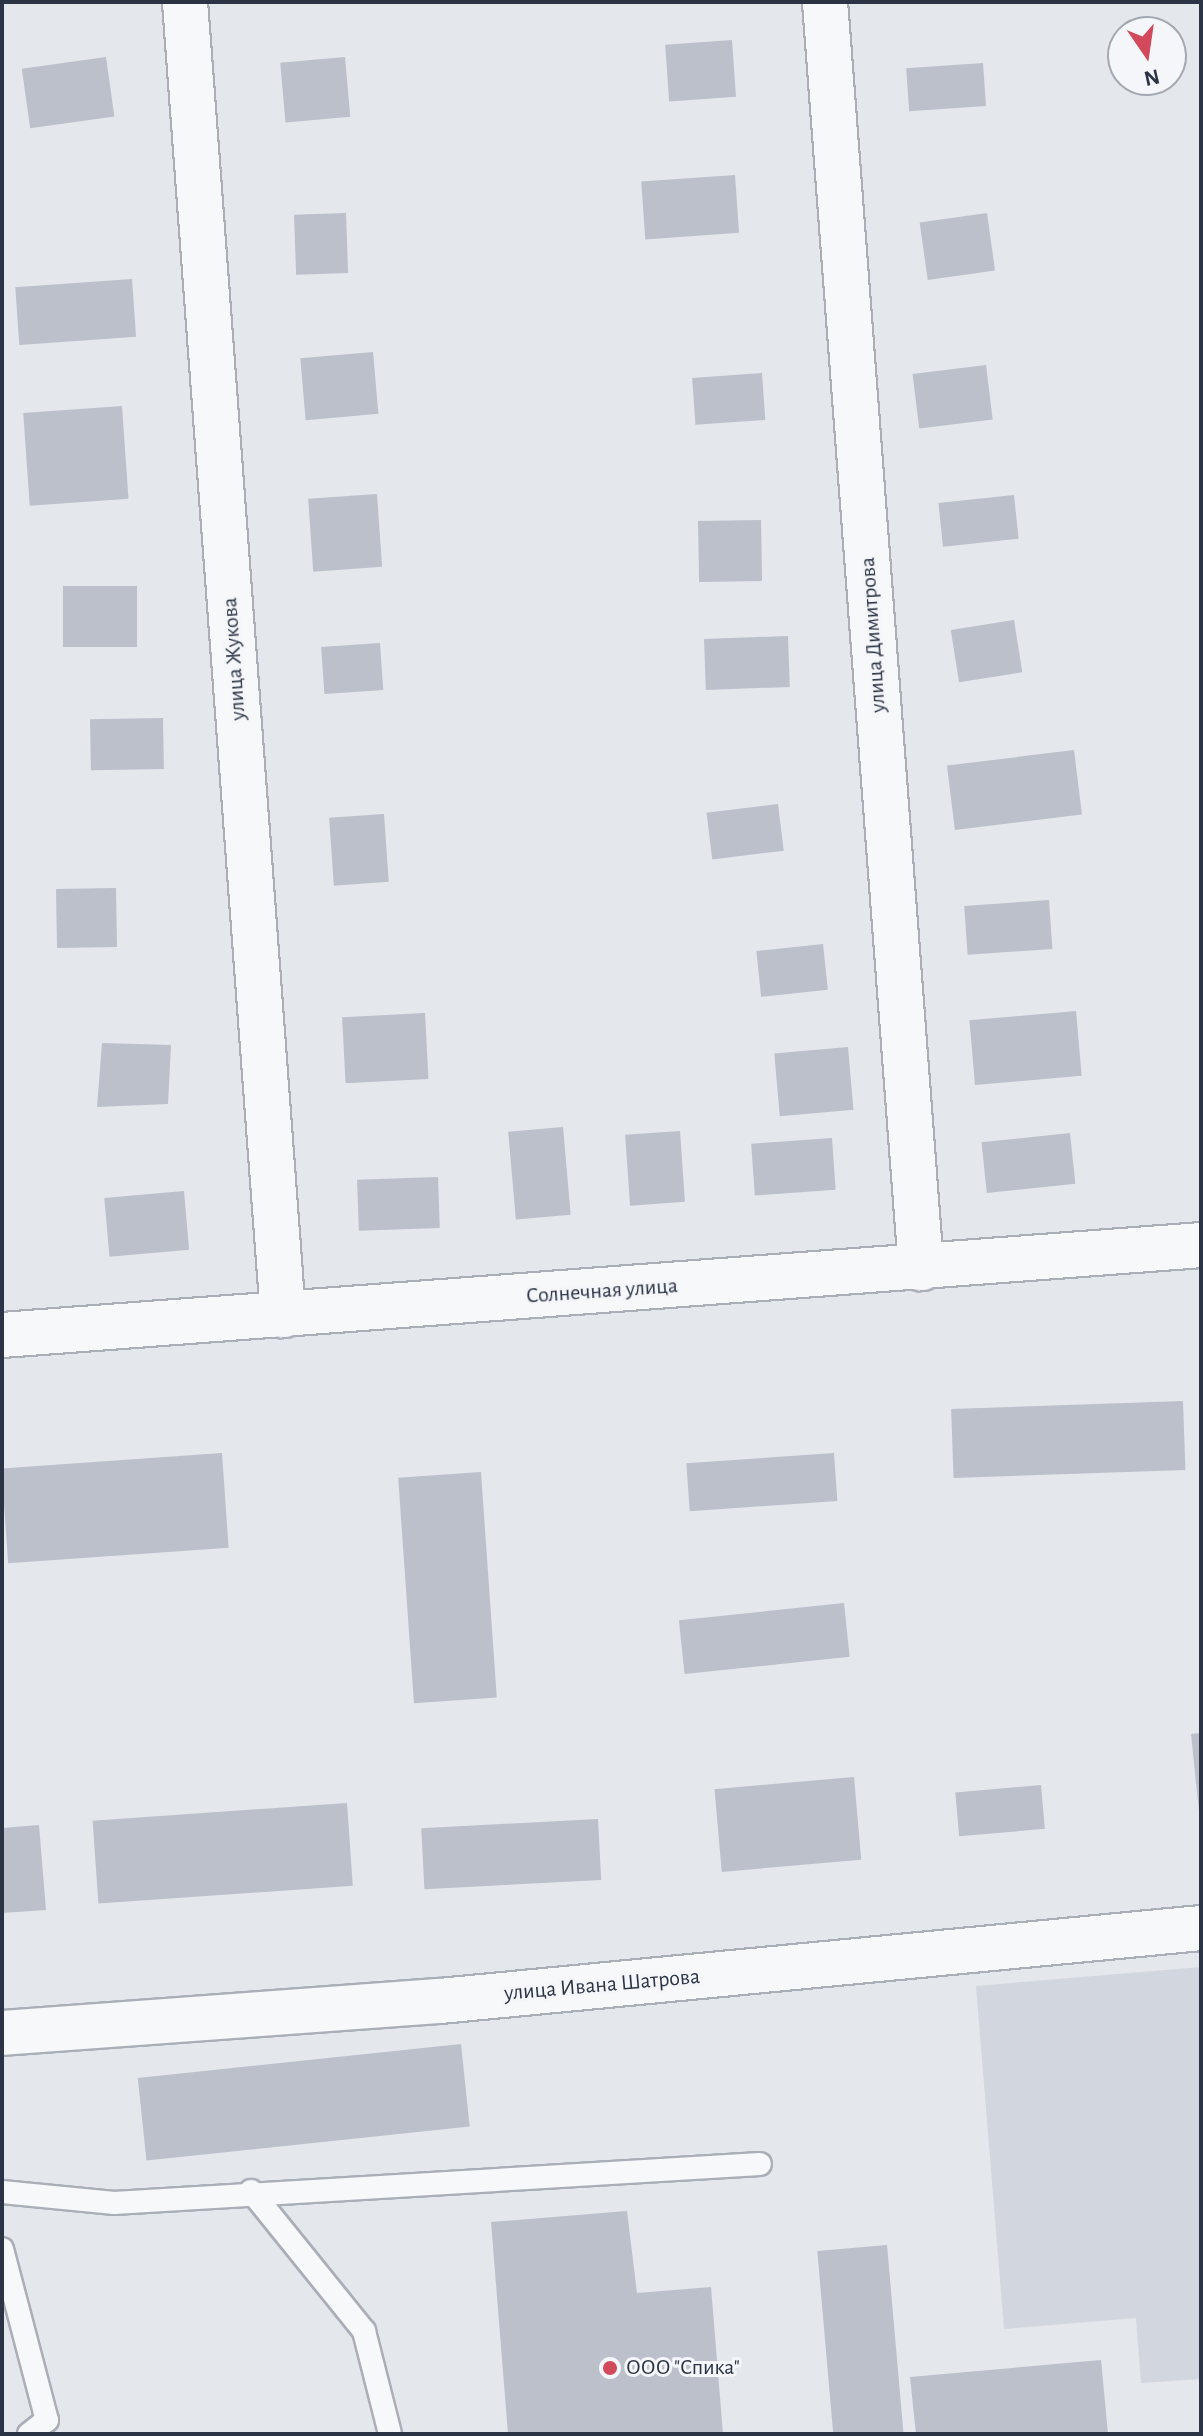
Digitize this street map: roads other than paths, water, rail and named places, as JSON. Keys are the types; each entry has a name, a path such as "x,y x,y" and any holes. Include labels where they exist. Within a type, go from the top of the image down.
{"street":[{"name":"улица Жукова","path":"185,2 283,1315"},
{"name":"улица Димитрова","path":"825,2 921,1268"},
{"name":"Солнечная улица","path":"2,1335 1201,1245"},
{"name":"улица Ивана Шатрова","path":"2,2033 424,2002 1201,1928"}],"lane":[{"path":"2,2192 114,2203 251,2191 760,2164"},
{"path":"251,2191 364,2331 390,2434"},
{"path":"2,2249 47,2420 29,2434"}],"place":[{"name":"ООО \"Спика\"","path":"610,2368"}]}
